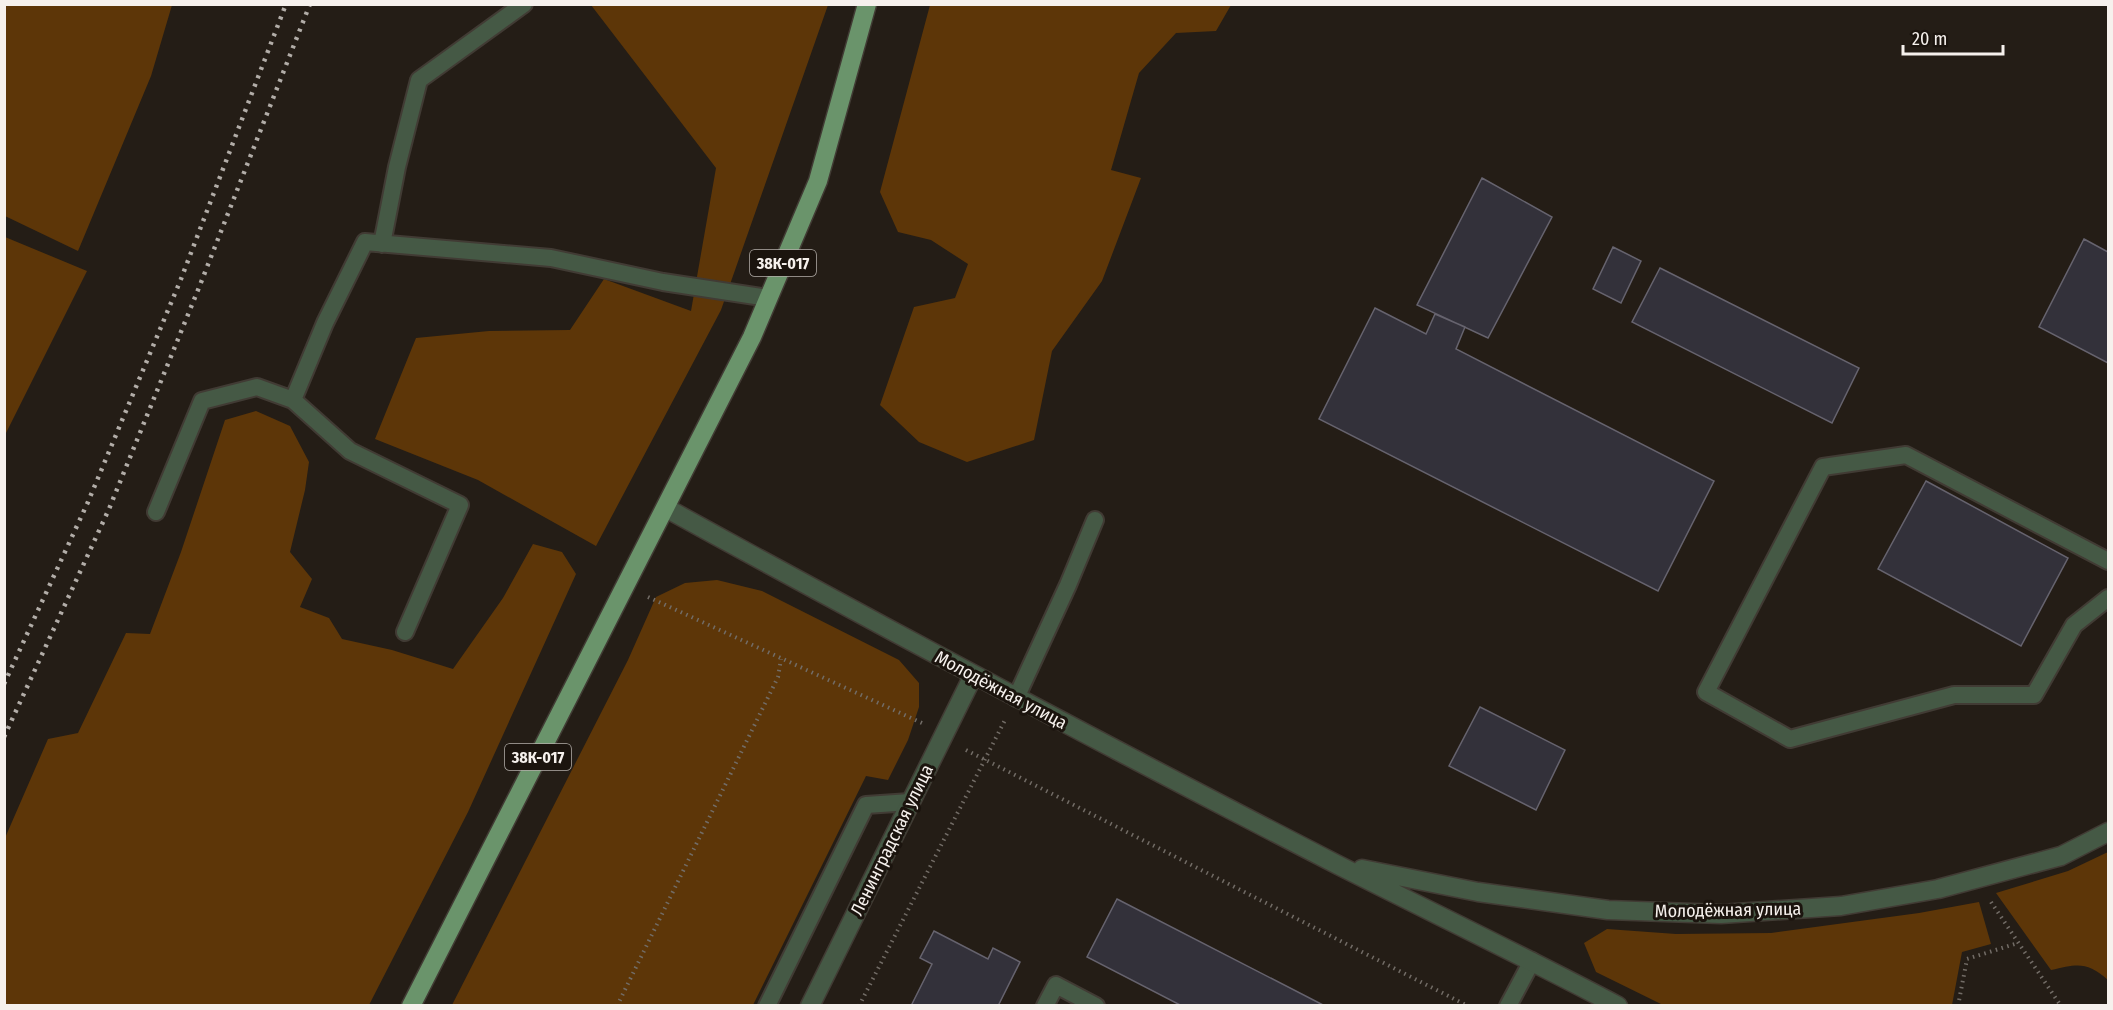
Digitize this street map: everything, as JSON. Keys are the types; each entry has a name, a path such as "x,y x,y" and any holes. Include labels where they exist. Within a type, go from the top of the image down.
{"main road":[{"name":"38К-017","path":"411,1005 752,338 818,181 867,4"}],"street":[{"name":"Молодёжная улица","path":"666,508 973,676 1618,1005"},
{"name":"Ленинградская улица","path":"810,1005 973,676"},
{"name":"Молодёжная улица","path":"1340,865 1478,892 1608,910 1721,914 1841,906 1938,889 2061,856 2109,832"}],"lane":[{"path":"382,244 397,166 419,80 524,4"},
{"path":"293,400 325,323 365,242 551,258 663,282 768,298"},
{"path":"156,512 202,401 257,387 293,400 350,451 460,505 405,632"},
{"path":"2109,561 1906,455 1823,467 1706,692 1790,740 1954,695 2034,694 2074,626 2109,598"},
{"path":"1016,698 1095,520"},
{"path":"767,1005 866,805 910,802"},
{"path":"1508,1005 1532,961"},
{"path":"1045,1005 1056,985 1096,1005"}],"path":[{"path":"625,587 945,733 961,747 1468,1005"},
{"path":"617,1005 778,677 781,659"},
{"path":"859,1005 1016,698"},
{"path":"1975,879 2061,1005"},
{"path":"1958,1005 1967,959 2018,943"}],"shaded area":[{"path":"4,5 172,5 151,76 78,251 5,216"},
{"path":"591,5 828,5 721,310 596,546 478,480 375,439 416,338 489,331 570,330 604,279 691,311 716,168"},
{"path":"930,5 1231,5 1216,31 1176,33 1139,73 1111,170 1141,178 1102,281 1052,351 1034,440 967,462 919,442 880,405 914,307 955,298 968,264 931,240 898,232 880,192"},
{"path":"5,237 87,271 5,435"},
{"path":"256,411 290,426 309,462 305,490 290,552 312,579 300,607 329,618 342,639 392,650 453,669 503,598 533,544 562,552 576,574 468,812 369,1005 5,1005 5,838 48,739 78,733 126,633 150,634 181,552 225,420"},
{"path":"717,580 762,591 899,660 919,683 919,707 908,740 888,780 866,776 753,1005 452,1005 628,660 656,597 685,583"},
{"path":"2108,852 2108,980 2088,967 2068,966 2051,970 1996,893 2068,871"},
{"path":"1979,902 1991,944 1962,952 1952,1005 1663,1005 1596,972 1584,943 1607,929 1676,934 1771,933 1919,913"}],"building":[{"path":"1482,178 1552,217 1488,338 1417,305"},
{"path":"2084,239 2108,252 2108,363 2039,327"},
{"path":"1613,247 1641,261 1621,303 1593,289"},
{"path":"1660,268 1859,368 1832,423 1632,322"},
{"path":"1375,308 1426,334 1435,314 1465,327 1456,349 1714,481 1658,591 1319,419"},
{"path":"1926,481 2068,558 2021,646 1878,569"},
{"path":"1480,707 1565,750 1536,810 1449,766"},
{"path":"1117,899 1325,1006 1182,1006 1087,957"},
{"path":"934,931 988,959 993,948 1020,962 998,1006 911,1006 932,964 920,958"}],"railway":[{"path":"4,684 88,502 181,279 286,4"},
{"path":"4,737 109,509 310,4"}]}
